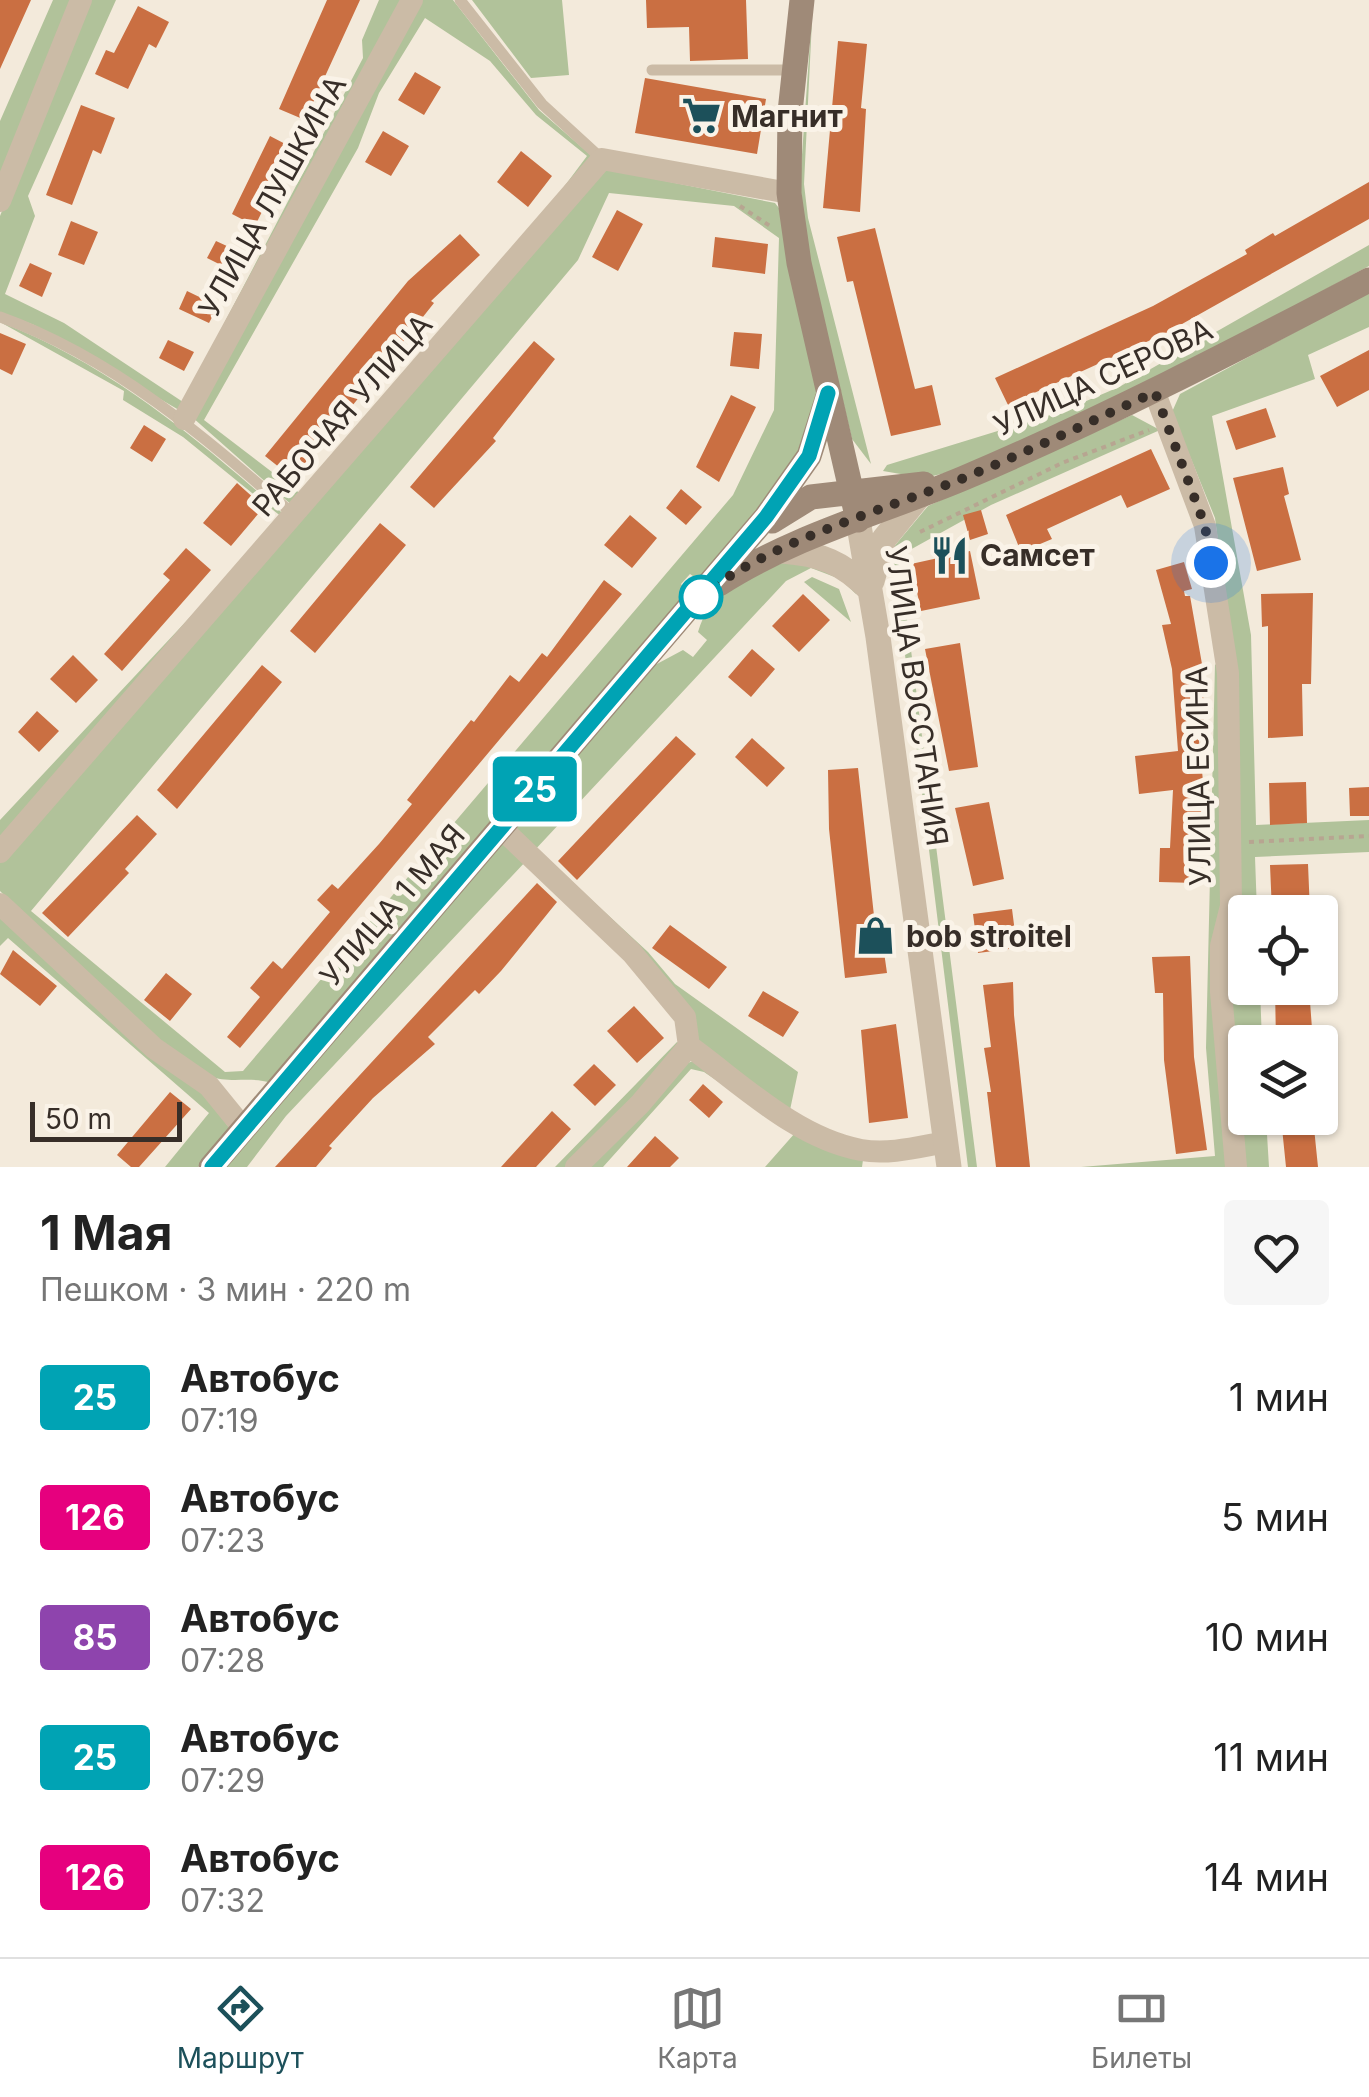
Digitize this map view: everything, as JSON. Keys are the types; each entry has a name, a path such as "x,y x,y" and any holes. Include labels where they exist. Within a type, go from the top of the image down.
{"main road":[{"name":"УЛИЦА ВОССТАНИЯ","path":"802,0 790,193 796,242 858,520"},
{"name":"УЛИЦА СЕРОВА","path":"858,520 917,490 963,478 1155,392 1369,280"},
{"name":"УЛИЦА 1 МАЯ","path":"212,1167 740,549 809,456 828,393"},
{"path":"840,440 858,464 884,482 917,490"},
{"path":"740,549 778,516 811,497 851,491 917,490"},
{"name":"УЛИЦА 1 МАЯ","path":"702,595 782,551 858,520"}],"street":[{"path":"0,201 81,0"},
{"name":"УЛИЦА ЛУШКИНА","path":"184,419 412,0"},
{"path":"602,159 790,193"},
{"name":"РАБОЧАЯ УЛИЦА","path":"0,852 296,516 602,159"},
{"name":"УЛИЦА ЕСИНА","path":"1155,392 1205,526 1228,673 1231,906 1222,946 1222,992 1236,1167"},
{"path":"782,551 824,555 848,568 870,590 884,539 917,490"},
{"name":"УЛИЦА ВОССТАНИЯ","path":"858,520 947,1154"},
{"path":"501,828 632,953 686,1017 688,1046 640,1104 576,1167"},
{"path":"0,904 154,1048 209,1086 244,1129"},
{"path":"688,1046 822,1138 862,1150 947,1154"}],"lane":[{"path":"460,0 542,104 602,159"},
{"path":"652,70 795,70"},
{"path":"0,316 32,328 184,419 296,516"}],"path":[{"path":"735,202 796,242"},
{"path":"908,538 1062,462 1168,426"},
{"path":"1230,842 1369,836"}],"green space":[{"path":"53,0 76,0 0,188 0,121"},
{"path":"86,0 116,0 28,196 35,216 5,294 64,323 183,402 363,58 362,40 379,0 407,0 184,413 34,325 0,312 0,216"},
{"path":"422,0 453,0 539,110 593,157 540,219 587,156 536,115 490,61 425,18 379,93 358,148 204,420 302,495 294,507 192,417"},
{"path":"472,0 562,0 569,75 531,78"},
{"path":"813,0 804,184 808,218 871,464 852,439 808,255 800,183"},
{"path":"605,169 775,203 782,212 817,393 805,449 707,573 696,578 690,574 681,584 685,589 681,603 271,1083 210,1076 157,1042 100,992 0,891 0,860","holes":["609,193 734,206 779,238 774,410 733,495 243,1071 225,1072 31,911 578,260"]},
{"path":"1369,245 1369,266 1153,382 954,471 924,478 883,471 887,465 1063,411 1119,387"},
{"path":"1369,292 1369,327 1308,355 1315,379 1212,416 1251,635 1256,825 1369,820 1369,852 1255,857 1256,895 1231,895 1235,674 1215,518 1172,412 1180,394"},
{"path":"0,322 40,339 116,382 187,433 288,518 0,844 0,820 283,518 183,437 123,400 124,391"},
{"path":"1132,415 1160,430 991,505 899,556 977,1167 968,1167 892,549 928,506"},
{"path":"795,558 854,583 856,594 840,579 811,568 786,581 533,852 512,830 655,665 683,650 693,657 707,640 698,632 705,615 724,591 748,576"},
{"path":"812,577 839,589 851,622 804,582"},
{"path":"1215,664 1223,673 1230,1167 1081,1167 1215,1156 1206,1048"},
{"path":"504,840 527,860 286,1116 247,1167 224,1167"},
{"path":"544,856 648,952 675,984 798,1072 790,1110 695,1043"},
{"path":"0,915 204,1093 230,1129 198,1167 165,1167 209,1113 8,938 0,946"},
{"path":"1230,1005 1261,1005 1261,1025 1232,1025"},
{"path":"677,1042 683,1045 567,1167 555,1167"},
{"path":"694,1061 863,1160 862,1167 765,1167 795,1133 704,1072 691,1069 603,1167 583,1167 680,1065"},
{"path":"1241,1135 1267,1135 1269,1167 1244,1167"}],"building":[{"path":"0,0 31,0 0,69"},
{"path":"327,0 360,0 305,120 279,109"},
{"path":"646,0 746,0 748,59 690,61 689,27 647,28"},
{"path":"138,6 169,22 156,48 149,44 128,89 95,74 106,50 114,53"},
{"path":"838,41 867,44 861,108 866,109 860,212 823,208"},
{"path":"415,72 441,87 424,115 398,100"},
{"name":"Магнит","path":"645,78 766,99 757,154 635,133"},
{"path":"81,105 115,118 101,154 93,150 72,205 46,195"},
{"path":"383,131 409,146 391,176 365,162"},
{"path":"270,136 293,148 255,226 232,214"},
{"path":"521,151 552,176 528,207 497,182"},
{"path":"1369,182 1369,219 1166,333 1008,405 995,378 1153,306 1247,254 1245,250 1273,233 1275,236"},
{"path":"617,210 643,224 618,271 592,257"},
{"path":"71,221 98,232 84,265 58,255"},
{"path":"875,228 915,389 932,385 941,425 891,436 853,281 847,282 837,237"},
{"path":"460,234 480,255 431,301 434,303 294,479 265,456 408,281"},
{"path":"715,237 768,244 765,274 712,267"},
{"path":"216,241 242,253 233,271 207,258"},
{"path":"30,263 52,273 42,297 19,286"},
{"path":"187,291 218,306 209,323 179,309"},
{"path":"734,332 762,334 759,369 730,366"},
{"path":"0,333 26,344 12,375 0,369"},
{"path":"168,340 194,352 184,371 159,358"},
{"path":"534,341 555,359 493,438 496,441 434,508 410,487"},
{"path":"1369,350 1369,390 1337,407 1320,376"},
{"path":"731,395 756,407 719,482 696,467"},
{"path":"1266,408 1276,437 1236,450 1226,421"},
{"path":"144,425 166,439 152,462 130,448"},
{"path":"1151,449 1170,489 1127,508 1121,495 1047,529 1052,539 1021,552 1006,515"},
{"path":"1283,467 1289,494 1284,496 1301,560 1257,571 1233,478"},
{"path":"237,483 264,507 231,546 203,523"},
{"path":"681,489 702,507 686,525 666,508"},
{"path":"981,510 988,534 970,540 963,515"},
{"path":"630,515 657,538 632,568 604,545"},
{"path":"380,523 406,545 315,653 290,631"},
{"path":"186,548 211,570 122,671 104,654 170,580 163,574"},
{"path":"970,551 980,599 921,611 911,564"},
{"path":"1184,562 1192,589 1184,591 1185,596 1190,596 1202,664 1204,721 1197,721 1203,781 1196,883 1159,882 1160,848 1170,848 1173,790 1139,794 1135,756 1178,751 1172,669 1162,625 1171,624 1156,570"},
{"path":"604,580 622,594 240,1048 227,1037 260,997 250,988 273,961 282,969 330,912 317,900 332,884 338,889 379,844 412,804 407,800 510,675 519,682 542,653 547,657"},
{"path":"1313,593 1311,684 1302,684 1303,736 1268,738 1268,626 1262,627 1261,594"},
{"path":"803,594 830,620 799,652 772,626"},
{"path":"960,643 978,767 949,771 925,649"},
{"path":"752,649 775,669 751,697 728,677"},
{"path":"73,655 98,680 76,703 50,679"},
{"path":"262,665 282,682 177,809 157,790"},
{"path":"37,711 59,731 39,752 18,732"},
{"path":"676,736 696,754 577,880 558,861"},
{"path":"752,738 785,768 767,787 735,757"},
{"path":"858,768 875,925 880,924 887,973 845,978 829,829 828,770"},
{"path":"1306,782 1307,823 1270,825 1269,783"},
{"path":"1369,787 1369,816 1350,816 1349,788"},
{"path":"989,802 1004,879 973,886 955,808"},
{"path":"137,815 157,834 125,869 129,873 68,937 42,913"},
{"path":"1308,864 1309,895 1271,895 1270,865"},
{"path":"537,883 557,902 501,971 479,994 475,990 428,1037 435,1044 373,1098 329,1146 332,1148 316,1167 275,1167"},
{"path":"1012,909 1017,948 978,953 973,914"},
{"path":"670,925 727,967 709,989 652,948"},
{"path":"13,950 57,986 40,1006 0,974"},
{"path":"1190,956 1194,1057 1207,1150 1176,1154 1164,1060 1163,993 1155,993 1152,957"},
{"path":"166,973 192,994 170,1021 144,1000"},
{"path":"1013,982 1030,1167 996,1167 987,1092 991,1092 984,1048 991,1047 983,985"},
{"path":"763,991 799,1012 783,1037 748,1016"},
{"path":"1275,1005 1310,1005 1312,1025 1276,1025"},
{"path":"634,1006 664,1038 637,1063 607,1031"},
{"path":"896,1024 908,1118 869,1123 861,1030"},
{"path":"594,1064 616,1085 595,1106 573,1085"},
{"path":"703,1084 723,1102 709,1118 689,1100"},
{"path":"170,1092 191,1109 139,1167 131,1167 117,1155"},
{"path":"552,1111 571,1129 536,1167 501,1167"},
{"path":"1283,1135 1315,1135 1318,1167 1286,1167"},
{"path":"655,1136 679,1158 670,1167 627,1167"}],"bus line":[{"name":"25","path":"212,1167 766,517 809,456 823,420 828,393"}],"place":[{"name":"Магнит","path":"701,116"},
{"name":"Самсет","path":"950,555"},
{"name":"bob stroitel","path":"876,936"}],"route":[{"path":"701,597 738,572 782,551 963,478 1155,392 1190,480 1205,526 1211,563"}]}
